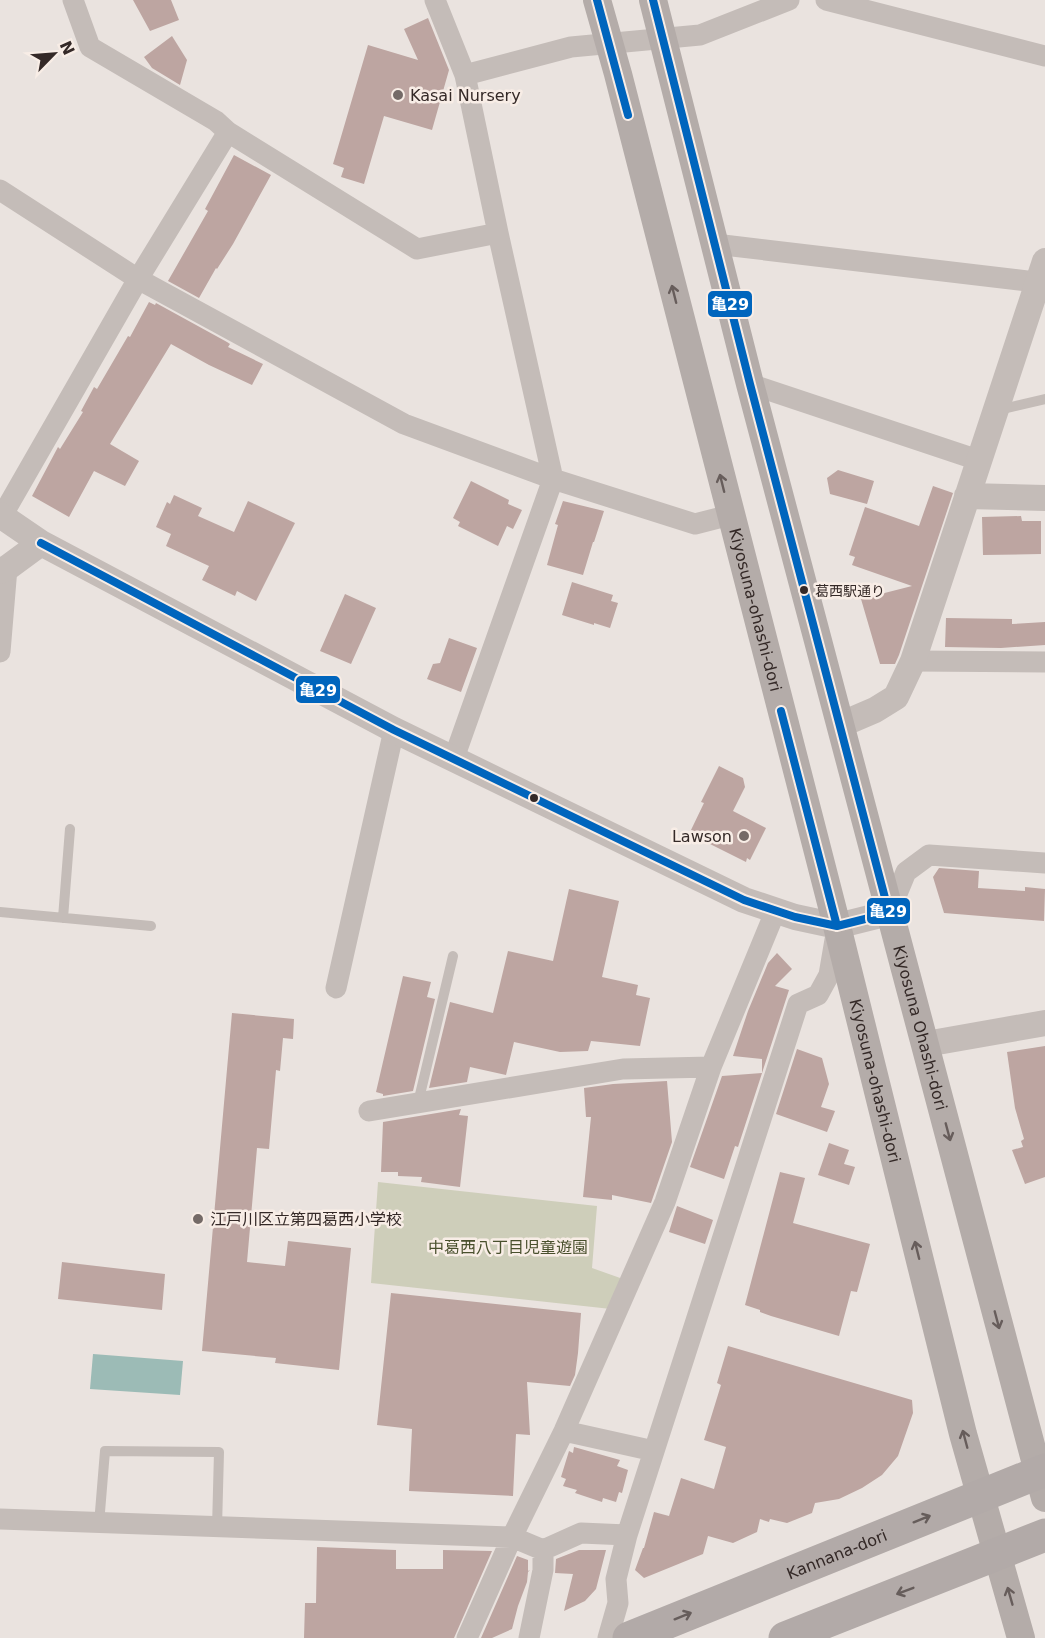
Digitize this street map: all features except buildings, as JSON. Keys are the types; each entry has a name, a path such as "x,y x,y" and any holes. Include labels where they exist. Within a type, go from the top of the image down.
{"main road":[{"name":"Kiyosuna-ohashi-dori","path":"597,0 837,926 963,1434 1021,1638"},
{"name":"Kiyosuna Ohashi-dori","path":"653,0 750,384 889,913 1043,1481"},
{"name":"Kannana-dori","path":"629,1638 980,1496 1043,1481"},
{"path":"785,1638 1045,1535"}],"street":[{"path":"72,0 90,47 216,121 228,132 417,249 498,232"},
{"path":"435,0 465,75 553,479 454,758"},
{"path":"465,75 571,47 700,35 789,0"},
{"path":"826,0 1045,56"},
{"path":"228,132 138,279 1,516 41,543 394,730 744,900 775,912 837,926 889,913 906,872 929,855 1045,863"},
{"path":"0,190 138,279 404,424 553,479 695,524 730,515"},
{"path":"716,244 1043,276 978,460 913,661 896,697 875,710 840,725"},
{"path":"750,384 978,460"},
{"path":"967,496 1045,498"},
{"path":"0,652 4,570 41,543"},
{"path":"913,661 1045,662"},
{"path":"336,988 394,730"},
{"path":"467,1638 512,1537 564,1431 665,1202 711,1067 775,912"},
{"path":"608,1638 618,1603 616,1579 627,1534 798,1004 818,995 829,975 837,926"},
{"path":"926,1044 1045,1023"},
{"path":"369,1111 623,1069 711,1067"},
{"path":"564,1431 654,1451"},
{"path":"0,1519 512,1537 543,1550 581,1533 627,1534"},
{"path":"529,1638 543,1570 543,1550"}],"lane":[{"path":"997,410 1045,399"},
{"path":"63,918 70,829"},
{"path":"0,912 151,927"},
{"path":"418,1103 453,956"},
{"path":"99,1524 105,1451 219,1452 218,1528"}],"green space":[{"name":"中葛西八丁目児童遊園","path":"378,1182 597,1206 592,1268 623,1279 611,1309 371,1283"}],"water":[{"path":"93,1354 183,1361 180,1395 90,1389"}],"transit line":[{"name":"亀29","path":"597,0 628,115"},
{"name":"亀29","path":"41,543 394,730 744,900 795,917 837,926 889,913 750,384 653,0"},
{"name":"亀29","path":"781,711 837,926"}],"place":[{"name":"Kasai Nursery","path":"398,95"},
{"name":"葛西駅通り","path":"804,590"},
{"name":"Lawson","path":"744,836"},
{"name":"江戸川区立第四葛西小学校","path":"198,1219"}]}
